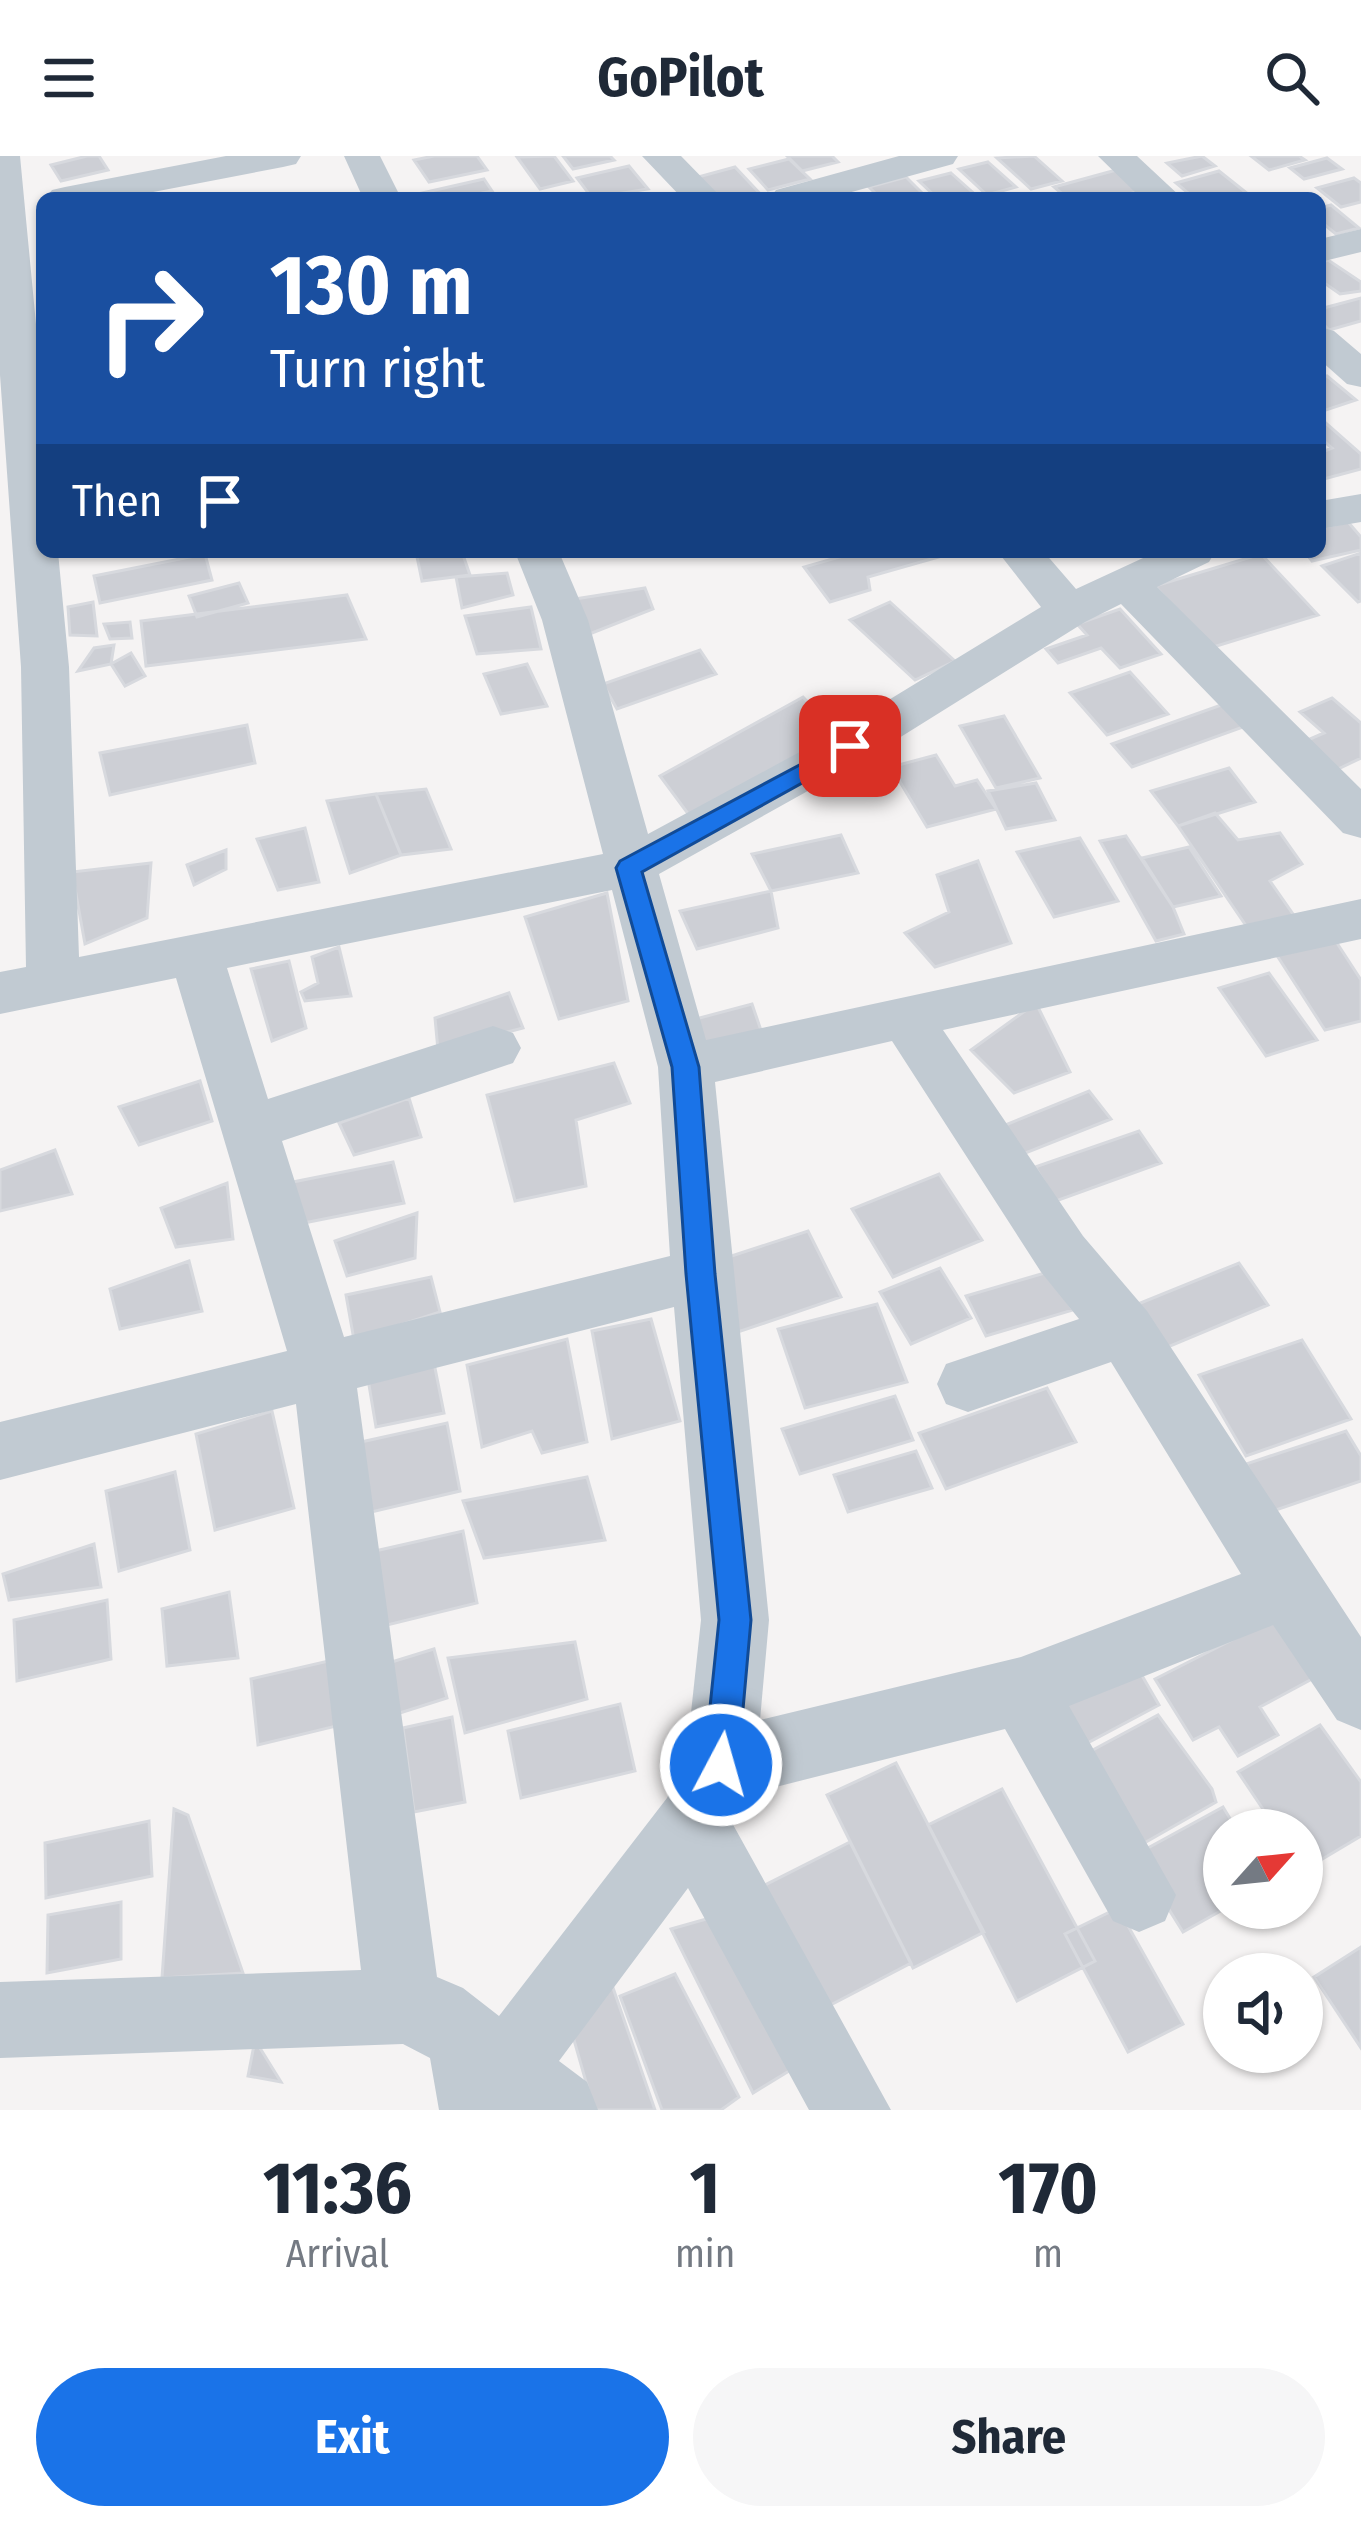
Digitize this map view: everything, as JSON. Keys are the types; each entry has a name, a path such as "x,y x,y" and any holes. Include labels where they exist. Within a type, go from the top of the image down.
{"street":[{"path":"2,156 16,207 36,546"},
{"path":"96,192 284,156"},
{"path":"362,156 379,192"},
{"path":"660,156 697,192"},
{"path":"810,192 940,156"},
{"path":"1115,156 1155,192"},
{"path":"1326,249 1361,240"},
{"path":"1326,344 1361,375"},
{"path":"1326,514 1361,508"},
{"path":"37,558 45,667 53,983"},
{"path":"482,2066 706,1794 735,1620 700,1274 686,1067 628,868 565,620 539,558"},
{"path":"1025,558 1069,611"},
{"path":"0,993 628,868 850,746 1069,611 1179,558"},
{"path":"1125,581 1361,820"},
{"path":"686,1067 1361,919"},
{"path":"195,952 323,1370 482,2066"},
{"path":"904,1017 1062,1254 1125,1330 1287,1588 1361,1696"},
{"path":"252,1128 493,1048"},
{"path":"0,1451 700,1274"},
{"path":"968,1384 1125,1330"},
{"path":"706,1794 1021,1691 1287,1588"},
{"path":"1021,1691 1139,1895"},
{"path":"706,1794 852,2110"},
{"path":"0,2020 482,2066"}],"building":[{"path":"99,156 108,170 61,181 51,165"},
{"path":"477,156 487,170 429,182 414,160"},
{"path":"554,156 573,181 540,189 517,157"},
{"path":"563,156 610,156 614,160 573,169"},
{"path":"787,156 832,156 838,162 802,171"},
{"path":"1034,156 1062,181 1031,189 997,158"},
{"path":"1202,156 1215,166 1182,176 1167,163"},
{"path":"1251,156 1299,156 1305,160 1269,170"},
{"path":"1327,158 1342,169 1304,179 1290,168"},
{"path":"789,159 810,179 768,190 749,169"},
{"path":"988,162 1016,187 984,192 959,169"},
{"path":"629,166 648,189 588,192 577,178"},
{"path":"735,167 758,192 712,192 698,177"},
{"path":"1120,169 1144,190 1060,192 1054,187"},
{"path":"1219,171 1245,192 1187,192 1176,183"},
{"path":"951,173 972,192 931,192 919,181"},
{"path":"906,177 921,192 874,192 869,187"},
{"path":"1354,178 1361,183 1361,202 1341,207 1317,188"},
{"path":"484,179 492,191 487,192 426,192"},
{"path":"1331,205 1359,228 1336,234 1326,226 1326,206"},
{"path":"1326,261 1361,282 1361,291 1340,294 1326,284"},
{"path":"1361,298 1361,321 1329,330 1326,307"},
{"path":"1327,376 1356,400 1326,410"},
{"path":"1326,423 1361,454 1361,469 1326,478 1326,450 1332,448 1326,443"},
{"path":"1348,522 1361,537 1361,550 1326,558 1326,527"},
{"path":"1361,553 1361,601 1358,602 1322,566"},
{"path":"206,558 212,580 100,603 94,576"},
{"path":"417,558 464,558 470,575 422,581"},
{"path":"836,558 935,558 868,577 870,590 830,602 804,567"},
{"path":"1248,558 1265,558 1318,615 1210,648 1155,586"},
{"path":"507,573 513,595 462,608 456,577"},
{"path":"239,583 248,603 197,617 189,596"},
{"path":"645,588 653,609 587,635 575,599"},
{"path":"347,595 366,639 146,666 141,621"},
{"path":"93,602 97,636 70,635 68,607"},
{"path":"890,602 955,661 915,680 850,620"},
{"path":"531,607 541,649 477,654 465,616"},
{"path":"1120,609 1161,654 1120,668 1101,648 1058,663 1046,649 1087,635 1077,624"},
{"path":"130,622 132,638 110,639 104,624"},
{"path":"114,645 111,664 78,671 94,648"},
{"path":"700,650 716,674 617,709 603,684"},
{"path":"131,653 145,676 125,686 111,664"},
{"path":"527,664 547,706 501,714 484,674"},
{"path":"1130,672 1168,714 1107,735 1070,693"},
{"path":"803,697 839,735 692,819 660,776"},
{"path":"1332,698 1361,723 1361,758 1334,771 1303,742 1324,733 1300,712"},
{"path":"1224,704 1246,726 1132,767 1112,744"},
{"path":"1004,716 1040,778 996,788 960,726"},
{"path":"247,725 255,763 110,795 100,753"},
{"path":"936,755 955,786 977,780 996,809 927,827 891,767"},
{"path":"1229,768 1255,802 1178,826 1151,791"},
{"path":"1036,783 1055,820 1006,829 988,791"},
{"path":"426,789 451,849 401,855 376,794"},
{"path":"376,794 401,855 350,873 327,801"},
{"path":"1215,813 1238,840 1280,833 1302,864 1270,881 1295,917 1249,930 1178,826"},
{"path":"305,828 319,882 278,890 257,839"},
{"path":"841,835 858,873 771,891 752,854"},
{"path":"1126,836 1173,907 1184,934 1156,941 1100,841"},
{"path":"1080,838 1118,901 1054,917 1017,852"},
{"path":"1189,847 1221,896 1173,907 1142,858"},
{"path":"226,850 226,869 194,885 187,865"},
{"path":"978,861 1011,943 935,967 905,933 949,912 937,875"},
{"path":"151,863 147,918 85,944 72,872"},
{"path":"771,891 778,928 697,949 680,911"},
{"path":"607,893 628,1001 559,1019 525,917"},
{"path":"1335,940 1361,980 1361,1021 1325,1030 1276,954"},
{"path":"339,947 351,996 305,1001 301,992 318,983 312,957"},
{"path":"289,961 306,1028 272,1041 251,969"},
{"path":"1269,973 1317,1040 1266,1056 1219,988"},
{"path":"509,993 523,1028 438,1050 435,1018"},
{"path":"1036,1003 1070,1072 1014,1093 971,1050"},
{"path":"752,1004 766,1045 704,1062 692,1020"},
{"path":"614,1063 630,1103 576,1120 586,1186 515,1201 487,1095"},
{"path":"200,1081 212,1121 139,1145 119,1107"},
{"path":"1089,1091 1111,1119 1018,1156 998,1128"},
{"path":"409,1098 421,1137 354,1155 339,1123"},
{"path":"1139,1131 1161,1163 1056,1201 1035,1167"},
{"path":"55,1150 72,1194 0,1211 0,1170"},
{"path":"393,1162 404,1203 304,1223 293,1182"},
{"path":"939,1174 982,1240 893,1277 852,1209"},
{"path":"227,1183 233,1239 176,1247 161,1208"},
{"path":"417,1213 415,1258 347,1276 335,1241"},
{"path":"808,1231 841,1297 735,1333 704,1265"},
{"path":"189,1261 202,1311 120,1329 110,1289"},
{"path":"1239,1263 1268,1305 1168,1347 1138,1304"},
{"path":"940,1268 971,1318 911,1344 880,1292"},
{"path":"1048,1272 1073,1310 986,1336 966,1296"},
{"path":"431,1277 440,1312 354,1340 346,1295"},
{"path":"877,1304 907,1382 805,1408 778,1329"},
{"path":"651,1319 680,1421 612,1439 592,1331"},
{"path":"567,1339 587,1442 542,1453 532,1431 482,1447 467,1365"},
{"path":"1302,1340 1351,1419 1246,1456 1199,1375"},
{"path":"432,1353 444,1413 376,1427 366,1367"},
{"path":"1047,1388 1076,1442 946,1489 919,1433"},
{"path":"895,1396 913,1440 800,1474 782,1429"},
{"path":"272,1411 294,1508 215,1530 196,1434"},
{"path":"447,1423 460,1491 363,1514 352,1444"},
{"path":"1346,1431 1361,1456 1361,1481 1273,1511 1246,1464"},
{"path":"916,1451 932,1488 848,1512 834,1475"},
{"path":"175,1472 190,1550 119,1571 106,1491"},
{"path":"587,1477 605,1540 484,1558 463,1501"},
{"path":"463,1531 477,1603 375,1628 362,1554"},
{"path":"94,1544 101,1587 9,1600 3,1574"},
{"path":"229,1592 238,1658 167,1666 162,1609"},
{"path":"107,1600 111,1659 17,1681 14,1620"},
{"path":"1287,1612 1327,1671 1260,1707 1278,1735 1238,1756 1219,1727 1193,1740 1155,1679"},
{"path":"575,1642 587,1699 465,1733 448,1658"},
{"path":"434,1649 447,1698 384,1718 372,1668"},
{"path":"337,1659 349,1723 258,1745 251,1679"},
{"path":"1133,1660 1159,1705 1076,1749 1027,1692"},
{"path":"620,1704 635,1771 521,1798 508,1731"},
{"path":"1158,1715 1212,1789 1216,1802 1132,1850 1076,1759"},
{"path":"452,1717 465,1802 414,1812 403,1728"},
{"path":"1320,1725 1361,1782 1361,1836 1323,1859 1323,1809 1263,1809 1238,1772"},
{"path":"896,1763 984,1932 913,1968 827,1795"},
{"path":"1002,1789 1095,1961 1017,2001 928,1825"},
{"path":"174,1809 188,1815 243,1973 162,1978"},
{"path":"1203,1818 1203,1921 1183,1932 1135,1855"},
{"path":"149,1821 152,1876 46,1898 45,1843"},
{"path":"850,1842 911,1963 819,2011 761,1887"},
{"path":"121,1902 121,1959 47,1973 48,1915"},
{"path":"1118,1908 1183,2024 1128,2052 1065,1934"},
{"path":"731,1912 812,2057 753,2093 671,1929"},
{"path":"1361,1947 1361,2048 1323,1991 1323,1971"},
{"path":"675,1974 739,2097 721,2110 662,2110 620,1996"},
{"path":"610,1979 655,2110 594,2110 562,1998"},
{"path":"255,2040 281,2082 248,2076"}],"route":[{"path":"721,1765 735,1620 700,1274 686,1067 628,868 850,746"}]}
